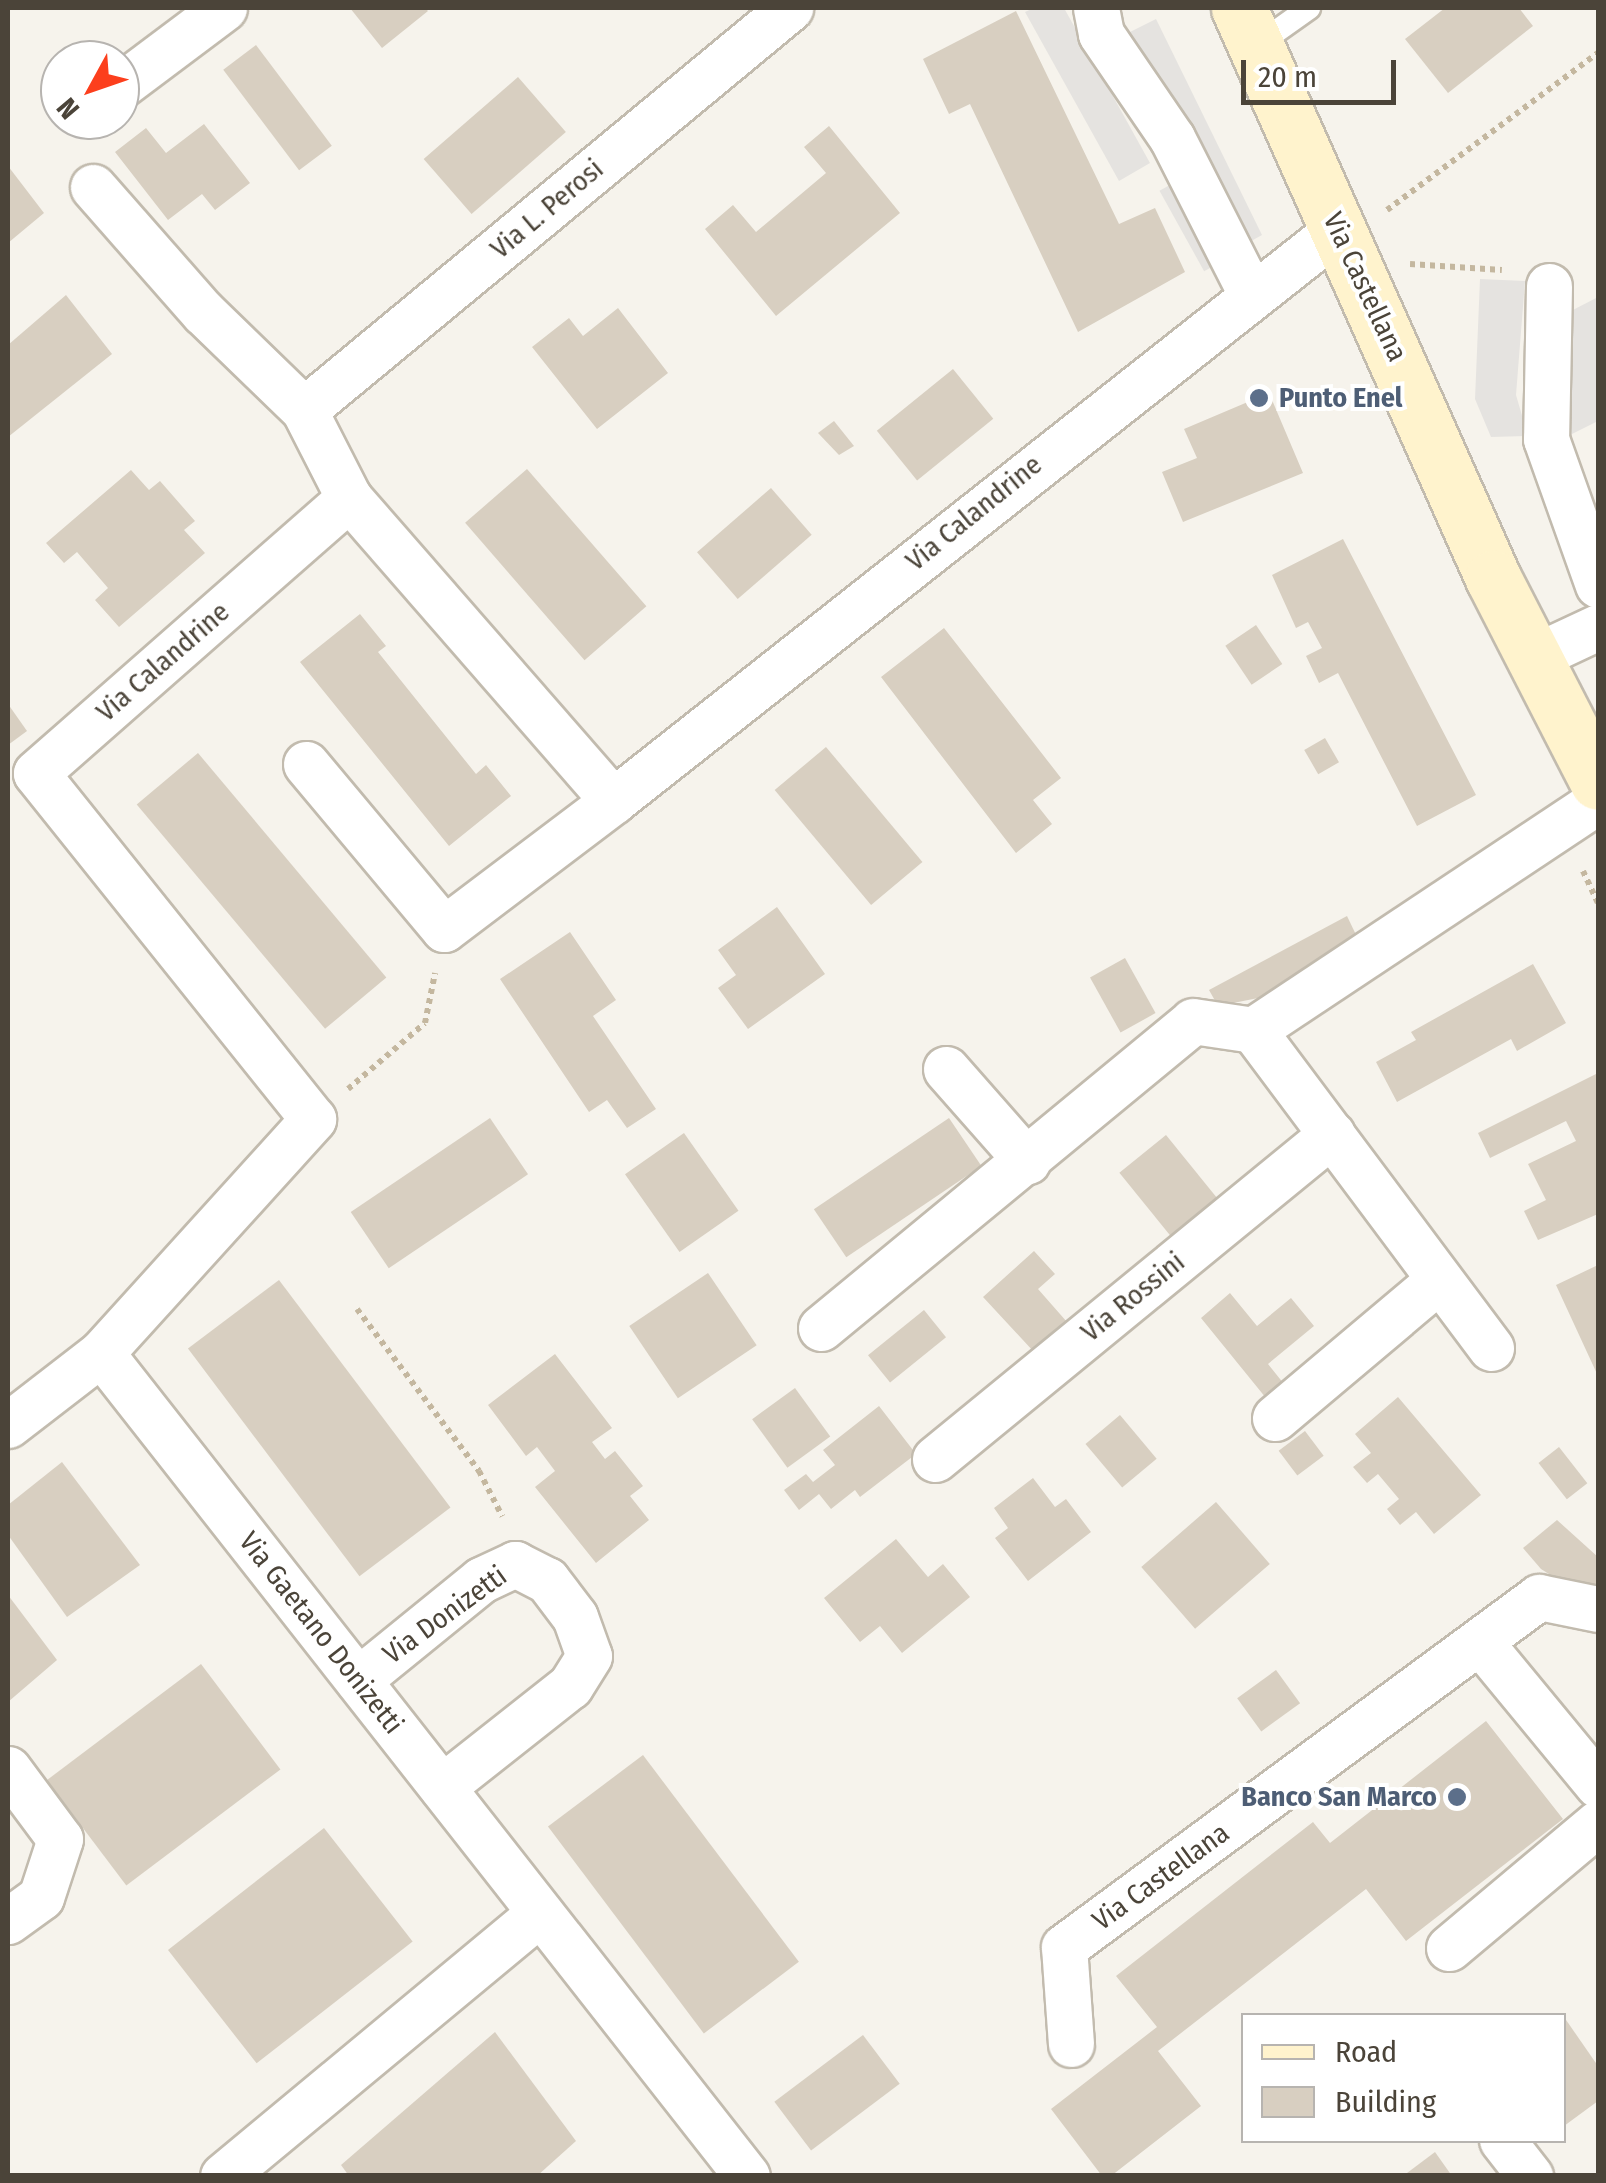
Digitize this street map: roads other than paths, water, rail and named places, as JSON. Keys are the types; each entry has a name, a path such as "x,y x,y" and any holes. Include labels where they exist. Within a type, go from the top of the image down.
{"street":[{"path":"140,71 224,8"},
{"name":"Via L. Perosi","path":"304,410 790,8"},
{"path":"1096,8 1101,34 1172,138 1251,294"},
{"name":"Via Castellana","path":"1248,26 1534,657 1598,782"},
{"path":"93,187 203,312 304,410 350,498 613,801"},
{"name":"Via Calandrine","path":"306,764 444,929 613,801 1251,294 1342,235"},
{"path":"1549,286 1546,439 1598,585"},
{"name":"Via Calandrine","path":"102,1352 313,1120 22,773 350,498"},
{"path":"1534,657 1598,627"},
{"path":"821,1328 1193,1022 1252,1030 1598,801"},
{"path":"1252,1030 1491,1348"},
{"path":"946,1069 1027,1161"},
{"name":"Via Rossini","path":"935,1459 1332,1134"},
{"path":"1275,1418 1438,1280"},
{"path":"8,1425 102,1352"},
{"name":"Via Gaetano Donizetti","path":"102,1352 747,2176"},
{"name":"Via Donizetti","path":"358,1680 482,1580 515,1564 547,1580 576,1617 589,1656 570,1686 442,1787"},
{"name":"Via Castellana","path":"1071,2044 1064,1947 1539,1597 1598,1609"},
{"path":"1480,1642 1598,1785"},
{"path":"8,1770 60,1838 41,1897 8,1922"},
{"path":"1450,1948 1598,1823"},
{"path":"223,2176 539,1914"},
{"path":"1504,2143 1530,2176"}],"lane":[{"path":"1248,26 1310,8"}],"place":[{"name":"Punto Enel","path":"1259,398"},
{"name":"Banco San Marco","path":"1457,1797"}]}
